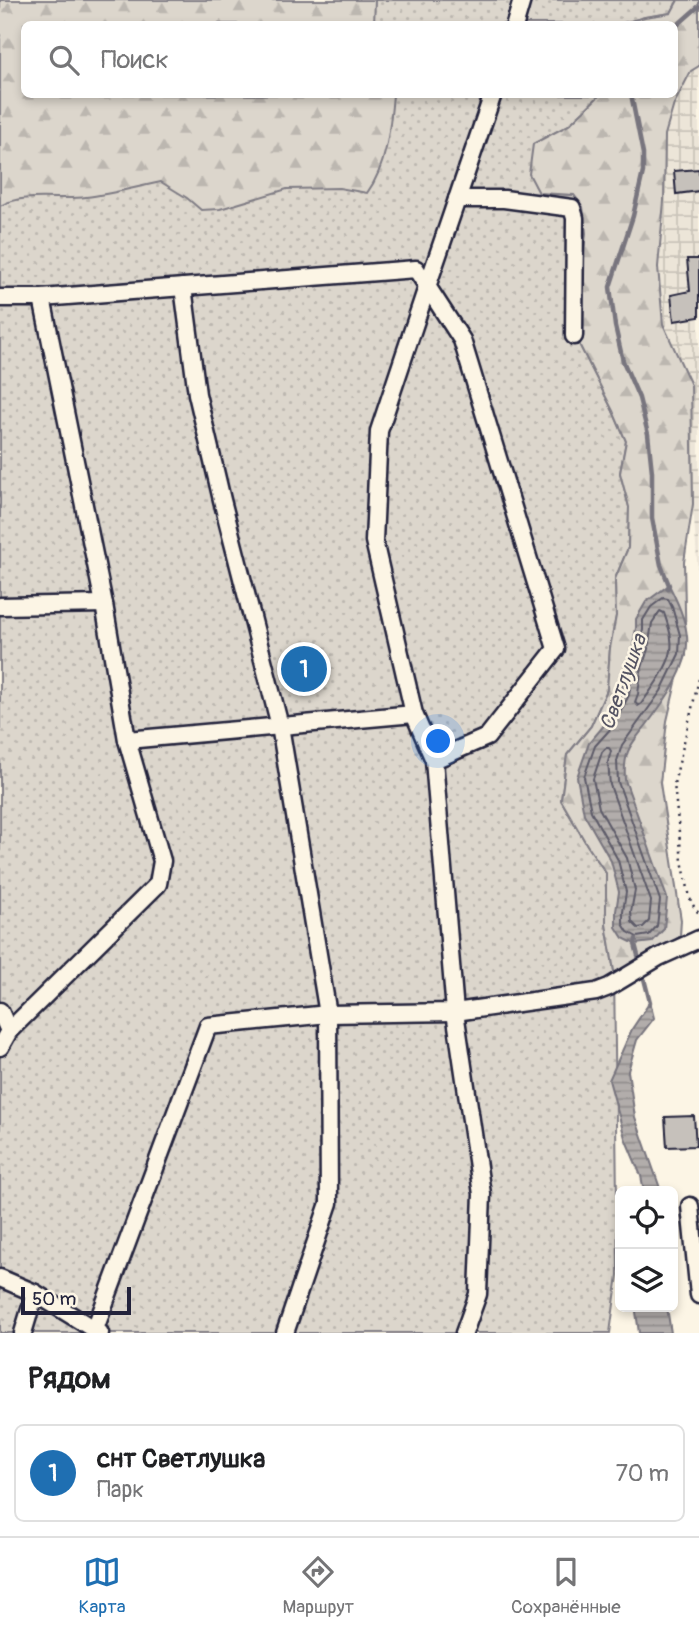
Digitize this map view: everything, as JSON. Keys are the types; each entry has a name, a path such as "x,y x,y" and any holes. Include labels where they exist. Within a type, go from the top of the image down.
{"lane":[{"path":"516,21 522,0"},
{"path":"464,1333 478,1294 481,1194 455,1012 434,760 414,714 374,541 379,431 492,98"},
{"path":"457,200 504,199 572,208 575,218 574,336"},
{"path":"0,298 42,298 416,269 462,340 556,649 487,737 434,760"},
{"path":"183,287 197,394 280,726 328,1014 329,1203 285,1333"},
{"path":"0,1047 9,1031 158,884 162,861 127,740 104,604 42,298"},
{"path":"0,606 104,604"},
{"path":"127,740 414,714"},
{"path":"0,1278 35,1293 98,1331 208,1026 328,1014 455,1012 596,992 610,987 659,957 699,939"},
{"path":"0,1011 9,1031"},
{"path":"690,1206 699,1295"},
{"path":"23,1333 35,1293"}],"path":[{"path":"699,679 674,784 682,861 691,902 699,914"}],"shaded area":[{"path":"699,66 699,588 693,504 691,385 663,324 658,267 664,201 665,135 674,104 691,71"}],"green space":[{"path":"0,0 678,0 671,13 631,21 21,21 21,98 597,98 569,125 533,144 540,193 574,195 583,207 586,233 578,309 580,346 626,441 620,473 629,507 628,548 615,579 616,616 607,690 591,726 567,755 561,800 606,873 606,924 614,971 617,1186 615,1297 610,1333 0,1333"},
{"path":"0,0 375,0 374,21 21,21 21,98 393,98 383,159 367,193 339,188 287,189 220,209 201,210 161,182 95,196 19,199 0,206"},
{"path":"678,0 699,0 699,66 691,71 678,96 678,21 631,21 671,13"},
{"path":"597,98 677,98 665,135 664,201 658,267 663,324 691,385 693,504 684,562 686,656 678,674 667,721 660,783 681,920 680,936 623,977 614,971 606,924 606,873 561,800 567,755 591,726 607,690 616,616 615,579 628,548 629,507 620,473 626,441 580,346 578,309 586,233 583,207 574,195 539,193 529,174 533,144 569,125"}],"water":[{"path":"669,585 686,629 685,659 669,693 629,748 625,762 625,780 667,898 664,929 652,942 635,944 623,938 616,927 619,892 611,861 584,814 577,777 589,743 607,722 622,692 625,668 633,647 636,619 646,602"},
{"path":"650,1002 654,1018 637,1040 628,1071 635,1117 659,1186 643,1186 625,1138 609,1080 632,1029"},
{"path":"636,1312 668,1312 671,1333 639,1333"}],"building":[{"path":"699,169 699,191 676,194 674,171"},
{"path":"687,259 699,259 699,317 674,321 671,295 690,291"},
{"path":"694,1116 696,1146 667,1147 665,1117"}],"waterway":[{"name":"Светлушка","path":"678,24 699,6"},
{"name":"Светлушка","path":"632,98 643,154 643,172 633,216 610,287 623,361 639,398 648,434 652,472 652,518 668,588"},
{"name":"Светлушка","path":"636,939 649,1005"}],"place":[{"name":"снт Светлушка","path":"304,669"}]}
